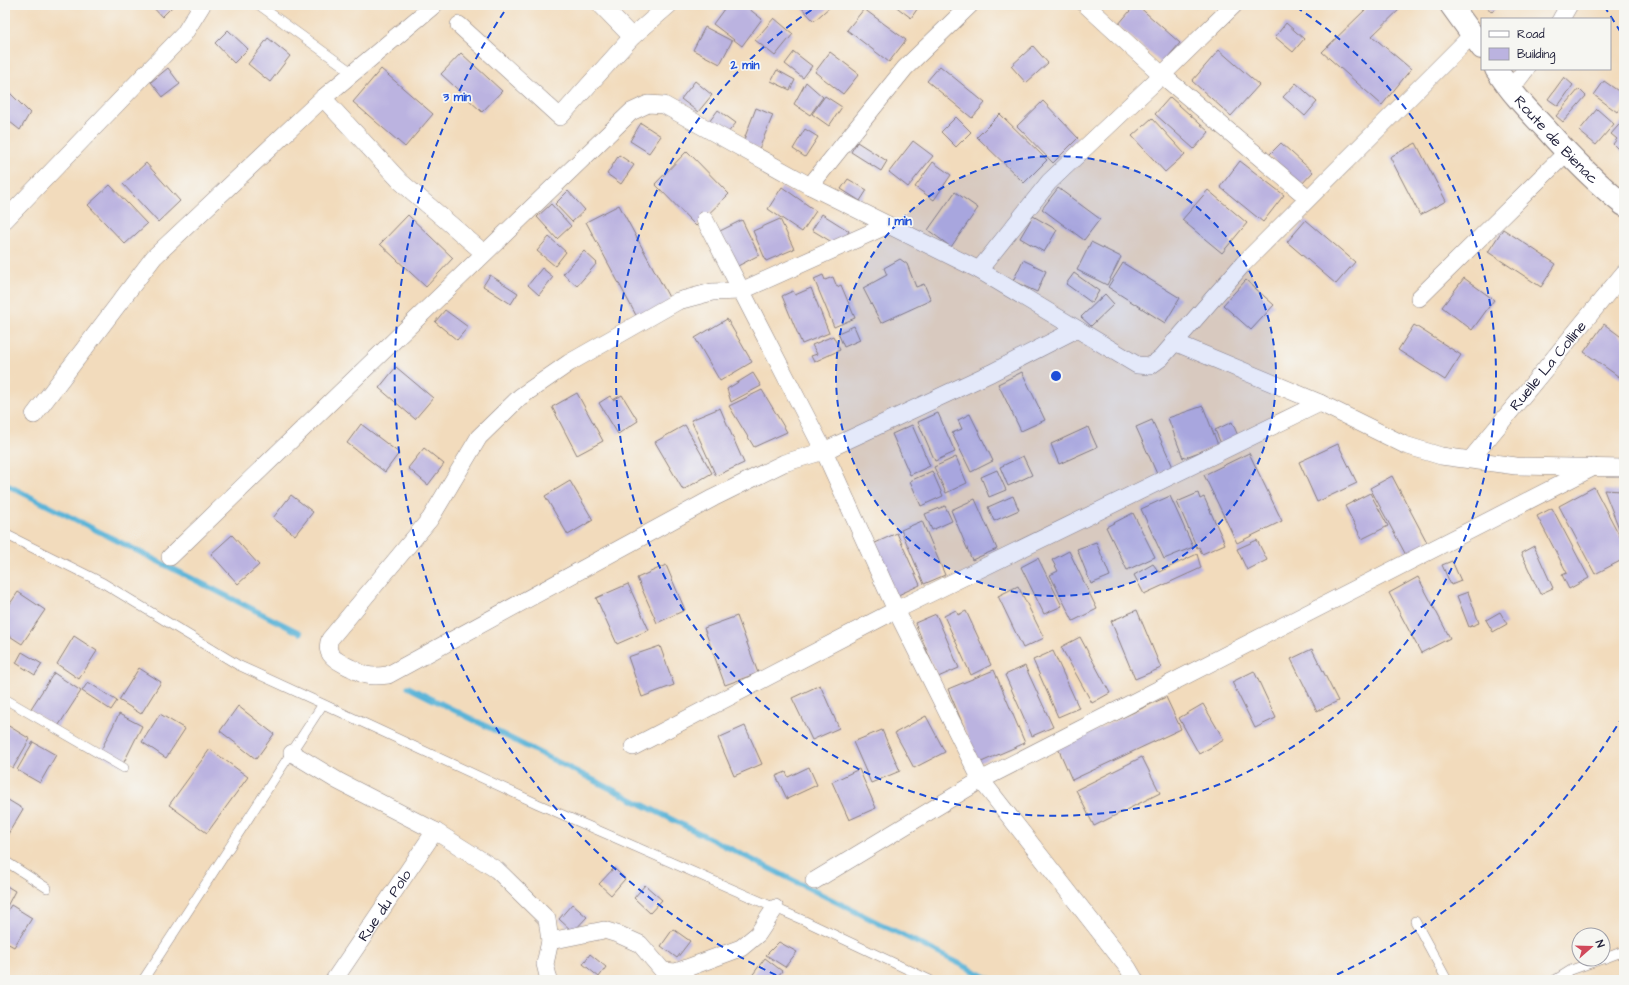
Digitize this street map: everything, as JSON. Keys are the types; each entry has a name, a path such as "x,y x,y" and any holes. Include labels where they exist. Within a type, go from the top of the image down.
{"main road":[{"path":"1451,5 1478,41"},
{"name":"Route de Bienac","path":"1497,70 1510,90 1567,152 1624,205"}],"street":[{"path":"5,220 184,34 202,5"},
{"path":"34,415 154,257 322,98 434,5"},
{"path":"601,5 632,37"},
{"path":"459,25 560,117 632,37 669,5"},
{"path":"810,186 905,68 970,5"},
{"path":"1086,5 1162,75 1308,198"},
{"path":"979,270 1049,182 1234,5"},
{"path":"1562,18 1569,5"},
{"path":"170,557 631,112 648,104 664,105 810,186 979,270 1137,365 1150,366 1161,358 1243,264 1308,198 1478,41"},
{"path":"1510,90 1525,70"},
{"path":"322,98 401,182 484,253"},
{"path":"1420,298 1567,152"},
{"path":"704,220 824,451 896,610 981,780 1128,968 1135,980"},
{"path":"888,225 741,291 712,292 678,301 569,363 520,397 479,437 430,519 330,639 328,644 331,656 335,660 365,675 388,675 713,498 784,463 824,451 991,374 1077,329"},
{"name":"Ruelle La Colline","path":"1471,459 1624,272"},
{"path":"1174,342 1320,403 1405,445 1441,456 1516,466 1624,468"},
{"path":"633,747 896,610 1320,403"},
{"path":"814,881 981,780 1594,467"},
{"path":"292,753 338,781 435,831 497,870 547,919 550,941 545,964 549,980"},
{"name":"Rue du Polo","path":"334,980 435,831"},
{"path":"550,941 604,930 640,944 663,970 676,972 741,948 758,934 775,908"}],"lane":[{"path":"259,5 353,73"},
{"path":"6,536 103,582 238,665 538,804 775,908 930,980"},
{"path":"5,699 124,768"},
{"path":"143,980 323,704"},
{"path":"5,861 47,888"},
{"path":"1415,921 1447,980"},
{"path":"1611,956 1624,951"},
{"path":"1556,980 1571,970 1579,967"}],"building":[{"path":"151,5 174,5 162,17"},
{"path":"727,5 744,5 762,19 742,46 713,24"},
{"path":"799,5 832,5 814,21"},
{"path":"894,5 920,5 911,18"},
{"path":"1135,5 1137,5 1180,43 1162,64 1118,25"},
{"path":"1370,5 1404,5 1372,36 1411,69 1382,105 1322,52"},
{"path":"1484,5 1498,5 1492,12"},
{"path":"864,9 906,40 889,62 847,30"},
{"path":"774,18 793,34 775,56 755,40"},
{"path":"1286,23 1304,39 1293,52 1275,37"},
{"path":"705,27 732,41 720,64 693,50"},
{"path":"228,30 248,49 234,63 215,43"},
{"path":"268,38 290,56 270,82 248,64"},
{"path":"1033,46 1048,63 1026,83 1011,66"},
{"path":"1219,50 1259,85 1231,116 1192,81"},
{"path":"794,52 812,66 803,78 785,64"},
{"path":"830,52 859,74 843,94 815,72"},
{"path":"461,53 502,91 482,112 441,74"},
{"path":"940,66 985,103 972,118 927,81"},
{"path":"168,68 180,84 163,97 151,82"},
{"path":"381,69 433,114 405,147 353,102"},
{"path":"777,70 795,80 790,90 771,81"},
{"path":"1564,77 1573,85 1558,106 1548,99"},
{"path":"695,81 712,95 698,112 681,99"},
{"path":"1604,81 1624,95 1624,102 1617,112 1594,95"},
{"path":"806,82 823,97 810,115 794,104"},
{"path":"1296,83 1317,102 1305,116 1283,97"},
{"path":"1579,89 1586,96 1563,122 1556,116"},
{"path":"7,90 30,113 20,130 5,118 5,92"},
{"path":"825,96 842,107 829,126 812,114"},
{"path":"1170,97 1209,132 1194,149 1155,114"},
{"path":"1043,101 1078,138 1053,163 1017,126"},
{"path":"756,108 773,115 759,149 743,142"},
{"path":"1597,109 1614,124 1596,145 1579,131"},
{"path":"718,110 736,123 726,135 709,122"},
{"path":"1000,114 1047,160 1024,183 977,137"},
{"path":"956,117 971,132 956,147 941,132"},
{"path":"1152,118 1185,154 1165,172 1132,136"},
{"path":"1624,119 1624,151 1622,153 1613,144 1617,139 1611,134"},
{"path":"641,123 661,136 649,153 630,141"},
{"path":"805,129 818,137 805,157 793,149"},
{"path":"913,141 933,156 908,187 889,172"},
{"path":"857,142 887,161 881,171 851,152"},
{"path":"1281,143 1313,172 1301,185 1269,155"},
{"path":"1416,143 1446,201 1420,215 1390,157"},
{"path":"687,151 729,194 696,226 655,184"},
{"path":"619,155 634,165 621,184 607,174"},
{"path":"1240,161 1284,195 1263,222 1220,187"},
{"path":"933,162 951,175 934,200 915,187"},
{"path":"146,163 180,201 158,222 123,184"},
{"path":"848,179 867,190 860,201 841,189"},
{"path":"110,185 147,224 125,244 88,205"},
{"path":"782,187 816,211 802,232 768,209"},
{"path":"1058,188 1100,219 1084,240 1042,209"},
{"path":"1208,190 1247,223 1222,253 1182,220"},
{"path":"568,191 585,210 572,222 555,204"},
{"path":"955,192 978,208 951,247 928,230"},
{"path":"551,204 571,226 557,239 537,217"},
{"path":"619,205 671,301 638,319 586,222"},
{"path":"822,214 849,231 840,247 812,230"},
{"path":"408,215 453,258 426,287 380,244"},
{"path":"1033,216 1057,230 1044,252 1020,238"},
{"path":"780,219 794,249 766,261 753,231"},
{"path":"742,220 759,255 734,268 716,233"},
{"path":"1306,220 1355,262 1336,284 1287,242"},
{"path":"1503,229 1556,264 1541,287 1488,252"},
{"path":"549,237 566,252 555,266 537,251"},
{"path":"1091,242 1121,257 1107,285 1077,270"},
{"path":"584,251 597,263 577,286 563,274"},
{"path":"900,259 907,264 916,287 924,284 931,300 881,323 863,288 887,275 884,268"},
{"path":"1023,260 1046,271 1037,292 1013,281"},
{"path":"1123,263 1180,298 1165,323 1108,287"},
{"path":"542,268 553,277 539,295 528,285"},
{"path":"1074,273 1099,291 1092,303 1066,284"},
{"path":"490,275 518,293 511,304 483,286"},
{"path":"823,275 825,280 833,277 837,287 841,285 855,318 834,327 814,279"},
{"path":"1464,278 1494,300 1472,330 1442,307"},
{"path":"1246,280 1274,305 1251,330 1223,305"},
{"path":"811,288 829,333 802,344 782,296 793,291 795,295"},
{"path":"1105,294 1114,304 1091,326 1081,317"},
{"path":"445,310 468,327 457,340 435,322"},
{"path":"727,319 752,362 720,381 695,338"},
{"path":"1604,324 1624,339 1624,376 1622,379 1584,352"},
{"path":"1414,325 1461,355 1445,380 1398,350"},
{"path":"854,326 860,340 844,347 838,333"},
{"path":"833,336 840,350 814,362 811,356 817,354 812,345"},
{"path":"396,367 433,398 415,419 379,388"},
{"path":"1022,372 1045,420 1021,431 998,384"},
{"path":"753,373 761,386 731,402 727,389"},
{"path":"762,390 787,432 754,447 729,406"},
{"path":"577,393 603,441 577,455 552,407"},
{"path":"622,395 638,421 618,434 599,403 610,396 613,400"},
{"path":"1203,406 1218,445 1183,458 1168,418"},
{"path":"720,408 744,463 716,476 691,420"},
{"path":"938,413 955,452 935,461 918,422"},
{"path":"970,414 993,461 971,472 952,433 962,429 958,420"},
{"path":"1152,420 1173,467 1157,474 1136,427"},
{"path":"1232,422 1239,438 1222,446 1215,430"},
{"path":"361,424 399,453 385,472 347,443"},
{"path":"685,425 712,473 683,490 655,442"},
{"path":"912,425 930,466 910,475 892,434"},
{"path":"1088,427 1097,447 1059,464 1051,444"},
{"path":"1338,444 1357,483 1317,502 1299,462"},
{"path":"424,448 444,464 428,485 408,468"},
{"path":"1249,453 1282,521 1237,543 1204,475"},
{"path":"1023,456 1032,475 1008,486 1000,467"},
{"path":"956,457 967,483 946,493 934,467"},
{"path":"997,470 1006,490 989,497 981,477"},
{"path":"932,471 943,496 921,506 910,481"},
{"path":"1392,476 1429,546 1407,557 1370,488"},
{"path":"570,481 593,520 568,535 545,496"},
{"path":"1594,487 1624,544 1624,559 1595,574 1559,506"},
{"path":"1604,490 1622,491 1624,495 1624,541"},
{"path":"1198,493 1200,499 1204,497 1225,544 1202,554 1199,547 1197,548 1177,502"},
{"path":"1370,493 1388,526 1362,539 1345,506"},
{"path":"291,495 313,512 295,535 273,518"},
{"path":"1013,496 1019,510 994,521 988,507"},
{"path":"1170,496 1193,547 1164,559 1141,509"},
{"path":"975,499 997,549 972,560 951,510"},
{"path":"945,506 952,521 932,530 925,514"},
{"path":"1552,508 1589,578 1569,589 1562,575 1567,573 1537,516"},
{"path":"1133,513 1155,557 1127,570 1106,527"},
{"path":"922,521 945,575 924,584 901,530"},
{"path":"897,533 920,585 896,596 873,544"},
{"path":"232,535 259,565 238,584 211,554"},
{"path":"1257,540 1267,560 1247,570 1237,549"},
{"path":"1096,542 1110,576 1091,584 1077,549"},
{"path":"1534,546 1553,588 1540,594 1521,553"},
{"path":"1069,551 1097,609 1073,621 1050,575 1058,571 1052,560"},
{"path":"1197,554 1201,568 1144,594 1134,575 1153,564 1159,572"},
{"path":"1038,558 1062,606 1044,614 1021,567"},
{"path":"1452,561 1461,581 1451,585 1442,565"},
{"path":"666,565 685,610 657,623 637,578"},
{"path":"1418,577 1450,638 1421,653 1389,593"},
{"path":"628,584 649,630 617,644 596,598"},
{"path":"1018,586 1044,638 1023,648 998,596"},
{"path":"18,592 45,610 22,644 5,633 5,611"},
{"path":"1468,592 1479,623 1469,627 1457,596"},
{"path":"956,610 958,615 966,611 991,665 971,675 944,616"},
{"path":"1137,610 1161,668 1135,679 1111,621"},
{"path":"1500,612 1507,624 1493,632 1486,620"},
{"path":"936,614 959,668 938,677 915,623"},
{"path":"737,616 758,673 725,685 704,628"},
{"path":"74,636 97,651 79,679 57,664"},
{"path":"1080,637 1110,693 1092,703 1061,647"},
{"path":"660,646 674,685 642,697 628,657"},
{"path":"1312,649 1338,701 1317,711 1291,659"},
{"path":"1053,651 1079,708 1058,717 1033,660"},
{"path":"22,652 42,664 35,675 16,663"},
{"path":"1025,666 1053,727 1032,736 1005,675"},
{"path":"139,668 161,682 141,714 119,700"},
{"path":"994,670 1025,743 979,763 948,689"},
{"path":"1254,671 1276,718 1255,728 1232,682"},
{"path":"54,673 81,691 57,728 30,710"},
{"path":"88,682 117,701 111,710 82,691"},
{"path":"820,685 839,728 812,740 792,698"},
{"path":"1166,697 1181,729 1072,780 1058,748"},
{"path":"1203,704 1224,740 1199,754 1179,718"},
{"path":"238,706 274,734 256,759 220,731"},
{"path":"119,714 142,726 122,766 99,754"},
{"path":"160,714 185,729 166,758 142,742"},
{"path":"926,716 945,752 914,768 895,733"},
{"path":"7,725 30,739 13,768 5,763 5,729"},
{"path":"745,726 762,764 734,776 718,738"},
{"path":"882,730 900,771 871,783 853,742"},
{"path":"33,742 56,755 40,783 17,770"},
{"path":"210,749 248,777 207,833 169,805"},
{"path":"1142,757 1160,793 1094,826 1076,790"},
{"path":"809,767 817,785 787,799 776,776 786,772 788,777"},
{"path":"859,769 876,808 849,820 832,782"},
{"path":"5,798 23,809 5,839"},
{"path":"614,868 625,879 611,895 599,884"},
{"path":"5,885 15,891 5,910"},
{"path":"645,885 662,900 650,913 634,898"},
{"path":"572,904 587,917 573,932 559,919"},
{"path":"11,905 32,918 14,947 5,942 5,915"},
{"path":"673,929 690,941 677,958 661,946"},
{"path":"779,942 797,952 785,967 766,955"},
{"path":"590,954 606,967 599,977 583,964"},
{"path":"765,958 782,971 775,980 755,980 751,977"}],"waterway":[{"path":"5,484 300,633"},
{"path":"408,687 992,980"}]}
